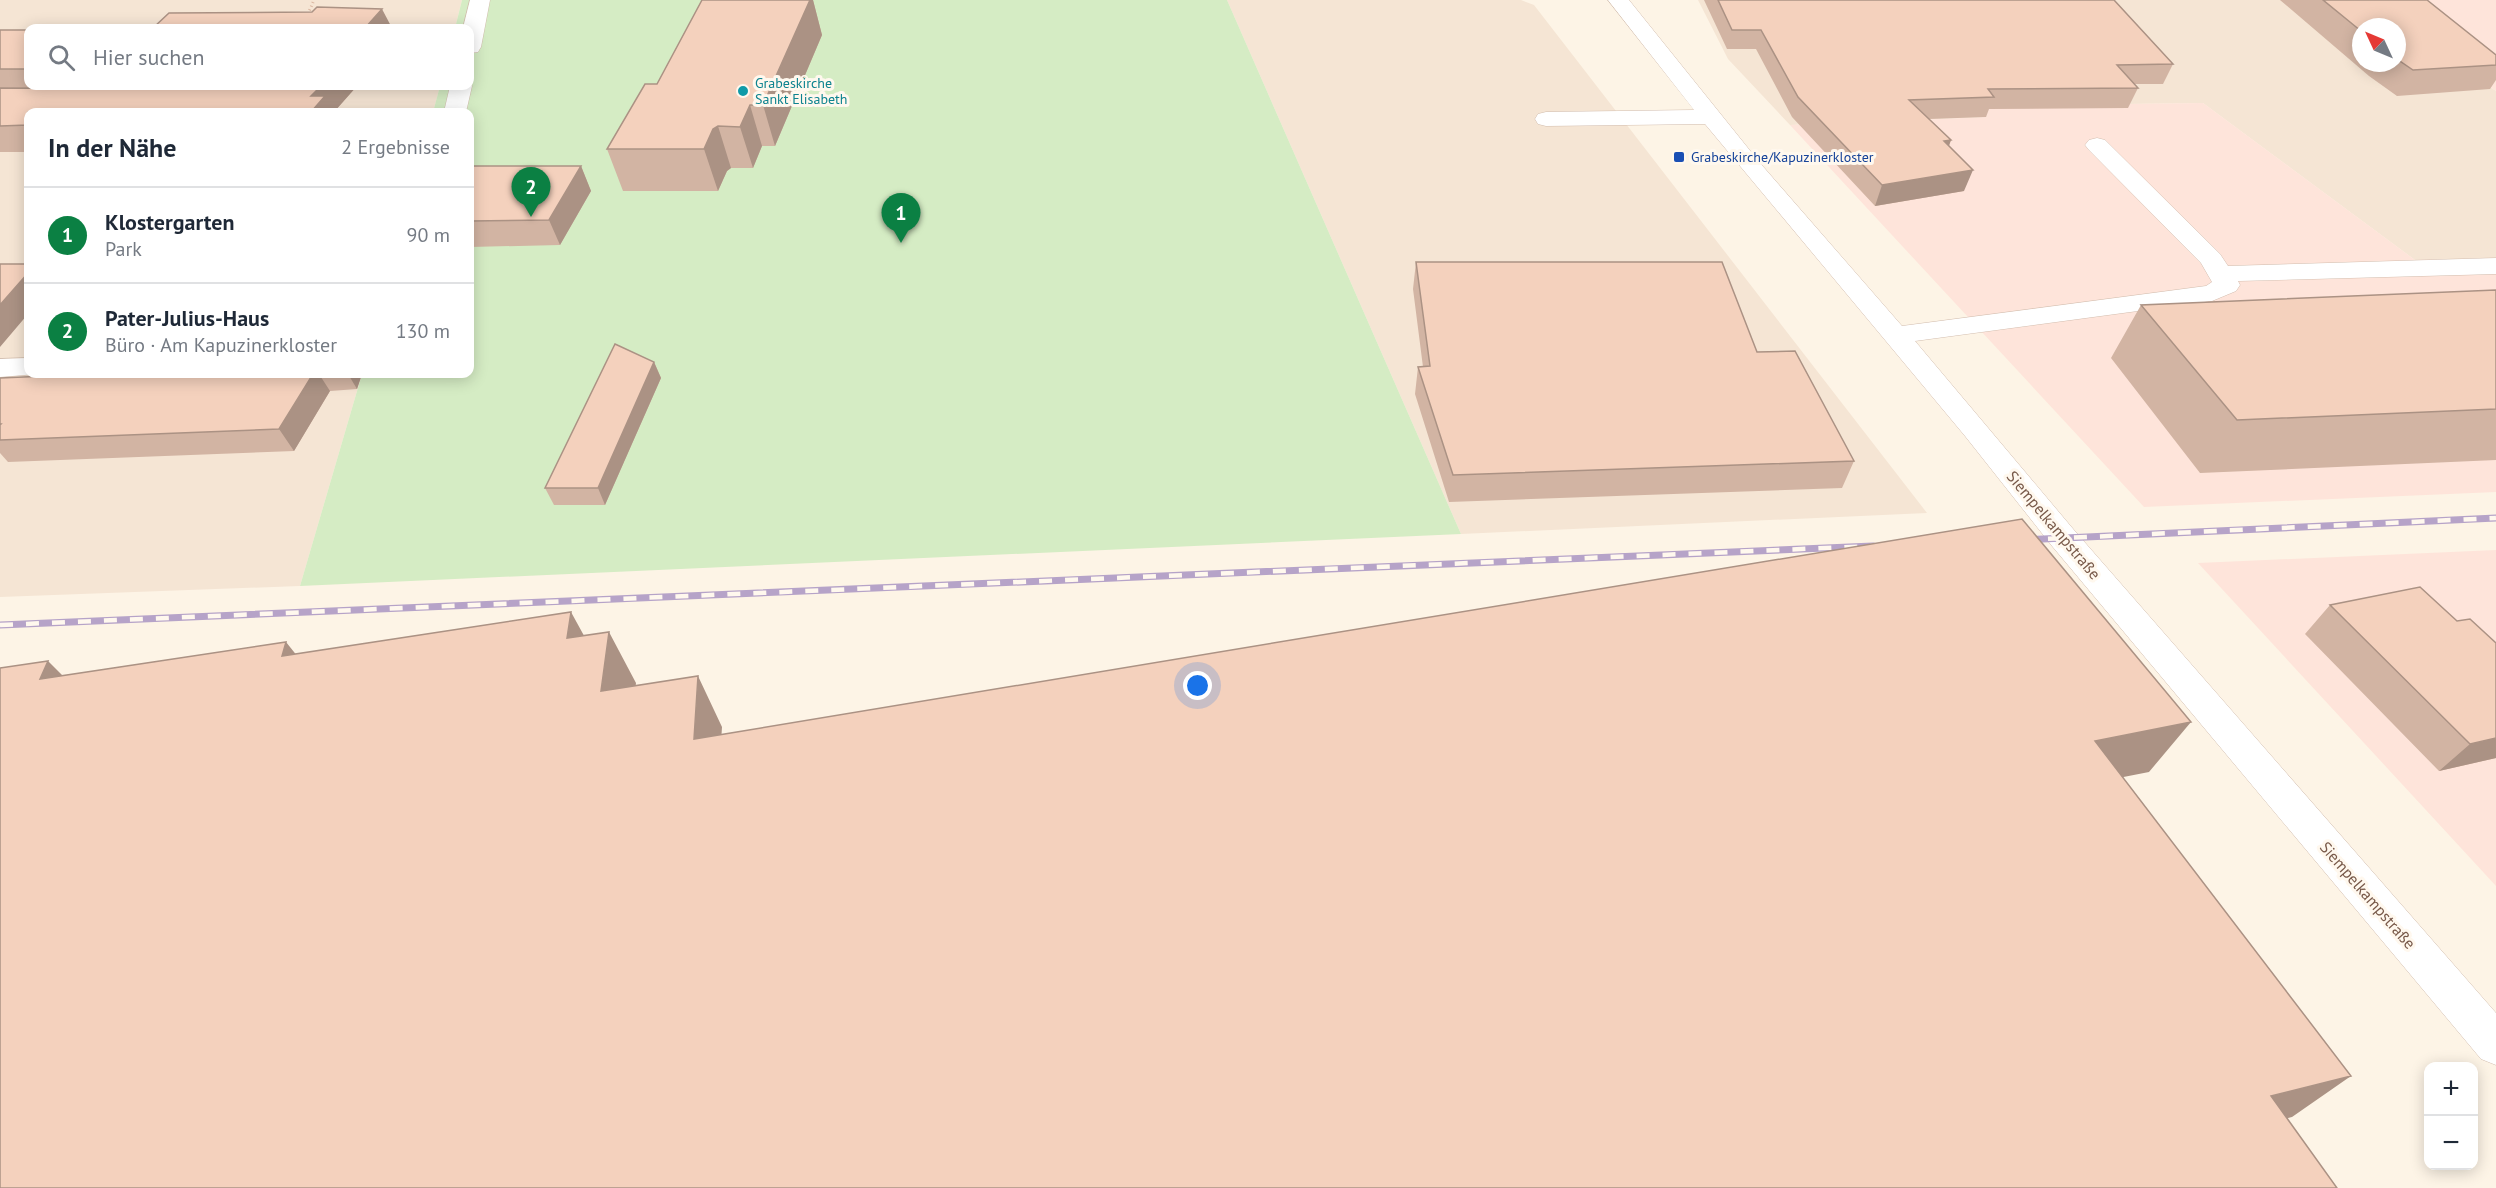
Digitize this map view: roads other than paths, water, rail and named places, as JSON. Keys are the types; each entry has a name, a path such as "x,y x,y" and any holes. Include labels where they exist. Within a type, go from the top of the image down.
{"street":[{"path":"474,28 480,0"},
{"name":"Siempelkampstraße","path":"1618,0 1711,117 1975,429 2063,538 2496,1045"},
{"path":"456,108 460,90"},
{"path":"1546,118 1711,117"},
{"path":"1896,336 2052,313 2212,294 2227,285 2211,260 2097,146"},
{"path":"2221,274 2496,266"},
{"path":"0,368 24,367"}],"railway":[{"path":"2022,540 2496,518"},
{"path":"0,625 1873,546"}],"place":[{"name":"Grabeskirche Sankt Elisabeth","path":"743,91"},
{"name":"Grabeskirche/Kapuzinerkloster","path":"1679,157"},
{"name":"Pater-Julius-Haus","path":"531,217"},
{"name":"Klostergarten","path":"901,243"}]}
